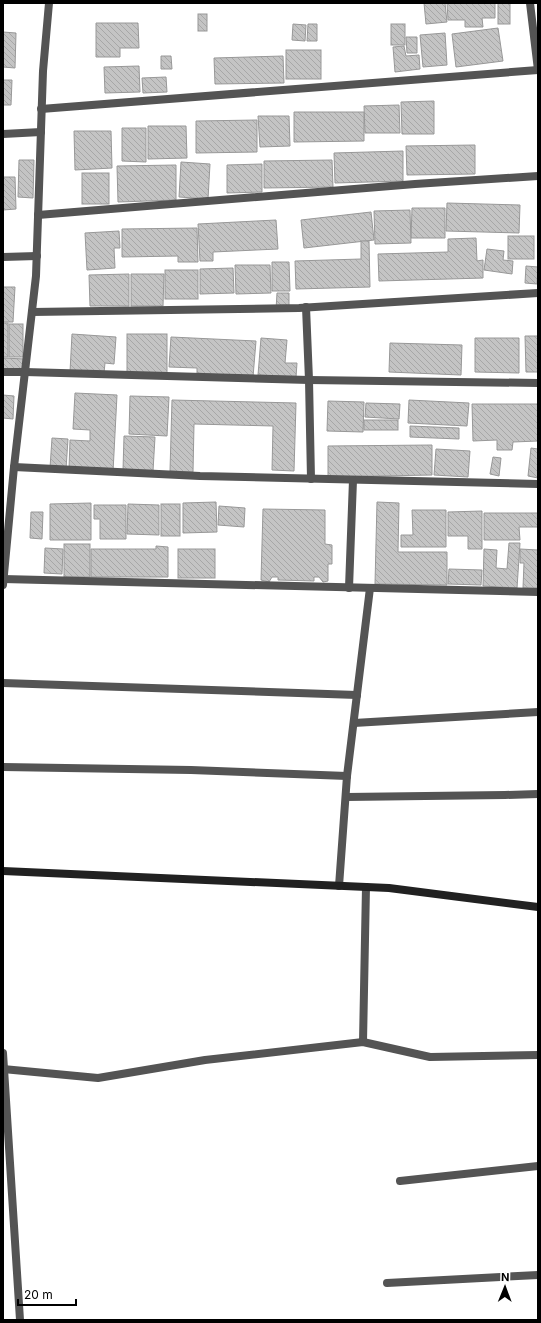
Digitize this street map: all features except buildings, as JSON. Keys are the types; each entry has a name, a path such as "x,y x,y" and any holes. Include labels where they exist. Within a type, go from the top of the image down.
{"main road":[{"path":"3,871 388,888 538,907"}],"street":[{"path":"3,585 12,484 36,276 43,71 49,3"},
{"path":"42,109 538,70 530,3"},
{"path":"3,134 41,132"},
{"path":"38,215 407,185 538,176"},
{"path":"3,257 37,256"},
{"path":"32,312 306,307 538,293"},
{"path":"306,307 311,479"},
{"path":"3,372 309,380 538,383"},
{"path":"14,467 200,476 538,484"},
{"path":"349,588 353,480"},
{"path":"3,484 12,484"},
{"path":"3,579 538,592"},
{"path":"339,886 347,776 370,588"},
{"path":"3,683 357,695"},
{"path":"354,723 538,712"},
{"path":"3,767 191,770 347,776"},
{"path":"346,796 538,794"},
{"path":"363,1042 366,887"},
{"path":"4,1069 98,1078 205,1060 363,1042 430,1057 538,1055"},
{"path":"3,1052 20,1320"},
{"path":"400,1181 538,1166"},
{"path":"3,1194 12,1193"},
{"path":"387,1283 538,1275"}]}
